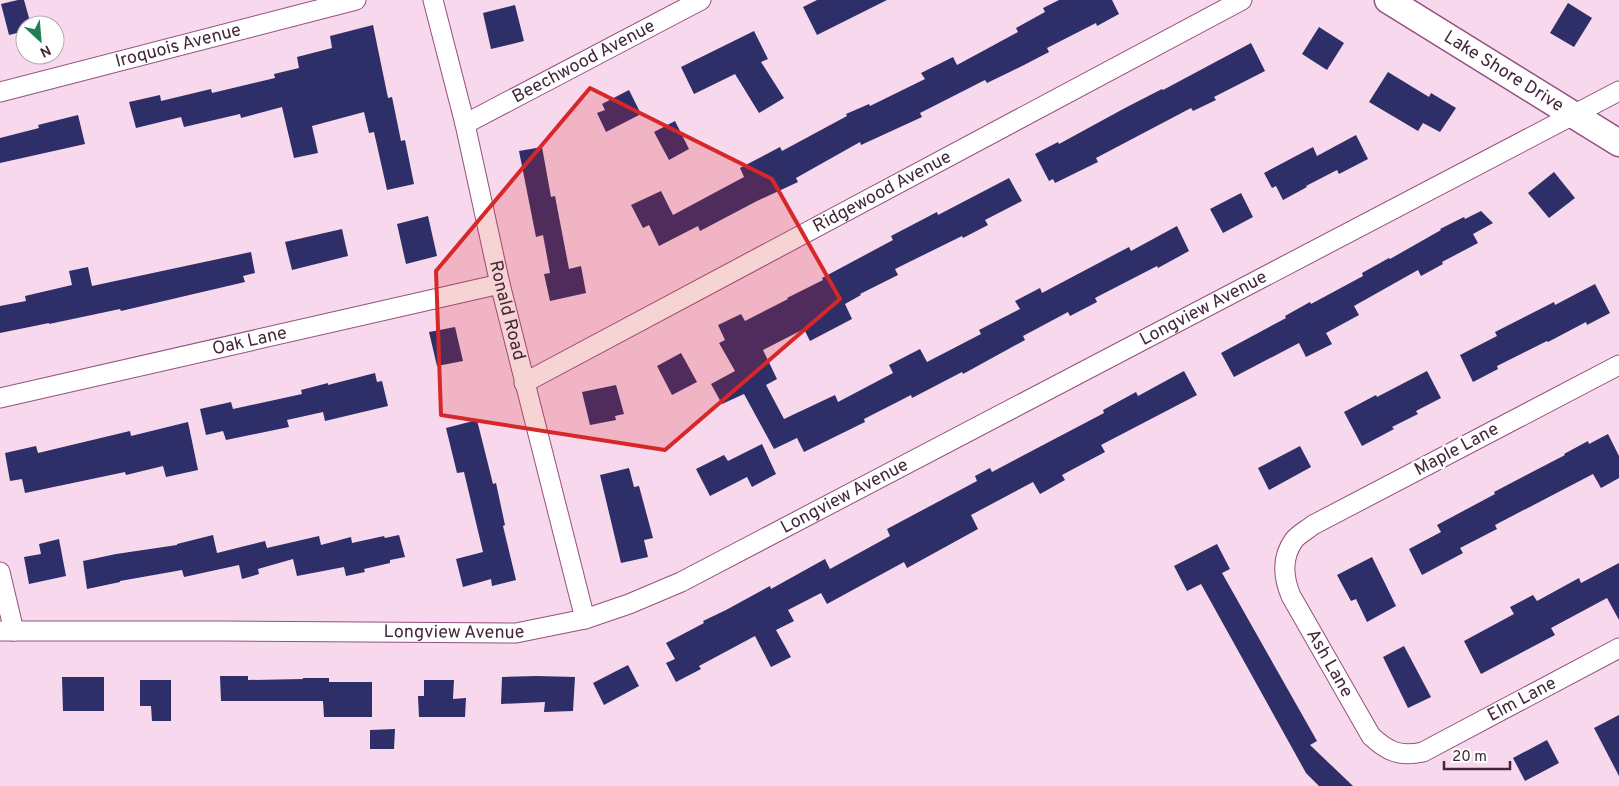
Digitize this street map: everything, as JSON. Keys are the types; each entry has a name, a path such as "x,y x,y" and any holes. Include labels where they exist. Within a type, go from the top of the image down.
{"street":[{"name":"Iroquois Avenue","path":"0,92 356,0"},
{"name":"Ronald Road","path":"434,0 465,124 500,284 585,619"},
{"name":"Beechwood Avenue","path":"465,124 702,0"},
{"name":"Ridgewood Avenue","path":"524,382 1242,0"},
{"name":"Lake Shore Drive","path":"1388,0 1619,143"},
{"name":"Longview Avenue","path":"7,631 516,633 585,619 629,604 681,582 1619,91"},
{"name":"Oak Lane","path":"0,398 500,284"},
{"name":"Maple Lane","path":"1298,537 1313,525 1619,366"},
{"name":"Ash Lane","path":"1298,537 1287,552 1284,567 1285,582 1291,596 1371,736 1382,746 1396,753 1411,755 1423,752"},
{"path":"0,572 7,631"},
{"name":"Elm Lane","path":"1423,752 1619,648"}],"highlighted area":[{"path":"590,88 772,179 840,299 665,450 441,415 436,271"}],"building":[{"path":"24,0 28,15 15,15 15,34 9,35 1,4"},
{"path":"817,0 887,0 817,35 803,7"},
{"path":"1059,0 1112,0 1119,14 1097,26 1096,23 1047,48 1049,52 1024,65 987,83 985,80 920,113 922,117 861,145 860,142 796,178 798,182 700,231 698,226 659,246 649,225 643,228 631,205 661,191 673,215 744,177 740,168 780,147 782,151 847,116 846,114 869,104 870,106 925,79 921,73 953,57 957,65 1018,32 1016,28 1045,12 1043,8"},
{"path":"1568,3 1592,18 1574,47 1550,33"},
{"path":"515,5 524,41 491,49 483,13"},
{"path":"373,25 388,98 392,97 401,141 405,140 414,184 387,190 374,132 369,133 364,112 312,126 318,153 294,158 282,107 241,118 240,114 184,127 181,117 136,128 129,102 160,95 161,101 211,89 212,93 275,78 274,74 299,68 297,57 332,48 330,36"},
{"path":"1319,27 1344,43 1327,70 1302,54"},
{"path":"754,31 768,59 761,62 784,98 759,113 735,74 694,94 681,67"},
{"path":"1251,43 1265,71 1214,97 1216,100 1193,111 1191,108 1096,158 1098,162 1055,183 1053,179 1049,181 1035,154 1058,142 1059,144"},
{"path":"1388,72 1429,97 1431,93 1456,108 1440,132 1423,123 1418,131 1369,102"},
{"path":"629,90 641,114 606,132 597,113 605,110 602,104"},
{"path":"78,115 85,144 0,163 0,138 39,128 38,125"},
{"path":"675,121 689,149 669,160 654,132"},
{"path":"1356,135 1368,159 1339,174 1337,170 1283,200 1276,186 1272,188 1264,173 1313,147 1317,156"},
{"path":"542,147 551,197 555,196 569,269 581,266 586,293 550,301 544,274 550,273 543,235 536,237 519,151"},
{"path":"1554,172 1575,198 1549,218 1528,193"},
{"path":"1009,178 1022,201 985,220 988,225 895,269 898,275 860,294 845,304 852,319 810,341 804,329 763,350 777,379 766,385 784,419 835,395 838,402 893,373 889,365 920,349 927,362 981,334 979,330 1020,309 1015,301 1040,288 1042,293 1129,247 1131,251 1177,226 1189,251 1095,298 1097,302 1070,316 1068,312 1023,336 1025,340 963,374 962,372 912,398 911,395 864,419 865,422 804,452 797,438 774,449 744,394 722,404 711,384 735,371 719,343 725,340 718,325 741,314 745,321 893,240 891,236 937,212 938,215"},
{"path":"1241,193 1253,217 1223,233 1210,209"},
{"path":"1481,211 1493,223 1473,234 1478,243 1442,262 1443,264 1421,276 1418,270 1354,306 1359,315 1326,333 1332,344 1306,357 1299,343 1234,377 1221,353 1286,318 1285,316 1310,302 1311,304 1363,276 1362,273 1390,259 1440,229"},
{"path":"428,216 437,256 406,264 397,224"},
{"path":"342,229 348,256 292,270 285,242"},
{"path":"251,252 255,273 243,276 245,282 121,311 120,309 0,333 0,306 26,301 25,296 72,285 69,271 88,267 92,286"},
{"path":"1595,284 1610,313 1587,325 1586,322 1497,366 1498,369 1473,382 1460,355 1497,336 1495,332 1554,302 1555,305"},
{"path":"455,327 463,361 437,366 429,332"},
{"path":"681,353 697,382 672,395 657,366"},
{"path":"1184,371 1197,395 1101,445 1105,452 1062,475 1065,480 1040,494 1033,482 971,515 978,529 907,568 904,562 827,604 821,593 788,610 794,621 776,630 791,657 771,667 755,636 699,666 701,669 676,682 666,663 675,659 666,643 704,623 703,621 770,586 771,589 825,559 830,569 890,536 887,529 977,481 975,476 990,468 992,472 1104,413 1103,410 1136,392 1138,396"},
{"path":"1427,371 1441,398 1416,411 1418,414 1392,427 1394,429 1362,446 1344,412"},
{"path":"375,373 377,382 382,381 388,406 325,421 323,412 287,420 289,427 226,440 223,431 206,435 200,409 231,402 233,409 302,394 301,390"},
{"path":"616,385 624,414 615,416 616,420 590,425 582,392"},
{"path":"477,420 493,484 496,483 505,525 503,526 516,580 492,586 491,579 463,587 456,559 483,552 464,472 457,473 446,428"},
{"path":"188,422 198,470 166,477 163,466 126,475 125,472 25,493 22,479 10,481 5,453 36,446 38,453 130,431 131,436"},
{"path":"1608,434 1619,456 1619,478 1601,488 1593,474 1495,525 1497,529 1460,548 1463,553 1422,575 1409,549 1441,532 1437,525 1588,441 1589,444"},
{"path":"762,444 776,474 752,487 747,477 710,496 696,469 724,455 728,461"},
{"path":"1300,446 1311,467 1269,490 1258,468"},
{"path":"629,468 634,487 639,486 653,538 644,540 648,557 621,563 600,475"},
{"path":"213,535 217,553 265,541 267,548 319,536 321,545 351,537 352,543 384,536 385,538 399,535 405,557 390,560 390,563 364,569 365,572 346,576 344,567 297,576 293,559 258,569 259,574 242,579 239,565 184,577 182,570 87,589 83,561 177,545"},
{"path":"59,539 66,576 29,584 24,557 41,554 39,544"},
{"path":"1217,544 1230,569 1222,573 1317,741 1310,745 1353,786 1319,786 1306,773 1201,584 1187,591 1174,566"},
{"path":"1372,557 1396,606 1367,622 1356,599 1351,601 1337,575"},
{"path":"1619,563 1619,620 1607,598 1551,628 1555,635 1481,674 1464,641 1514,614 1510,607 1533,595 1537,601 1579,578 1581,583"},
{"path":"1404,646 1431,697 1408,708 1383,657"},
{"path":"628,665 639,686 604,705 593,683"},
{"path":"220,676 248,676 248,680 329,678 329,682 372,682 372,717 324,717 323,701 221,701"},
{"path":"62,677 104,677 104,711 63,711"},
{"path":"502,677 575,677 573,711 544,712 545,702 501,704"},
{"path":"140,680 171,680 171,721 152,721 151,706 140,706"},
{"path":"424,680 454,680 453,699 466,698 465,717 419,717 418,696 424,696"},
{"path":"1619,715 1619,776 1594,728"},
{"path":"395,729 394,749 370,749 370,730"},
{"path":"1547,740 1559,763 1525,781 1513,758"}]}
